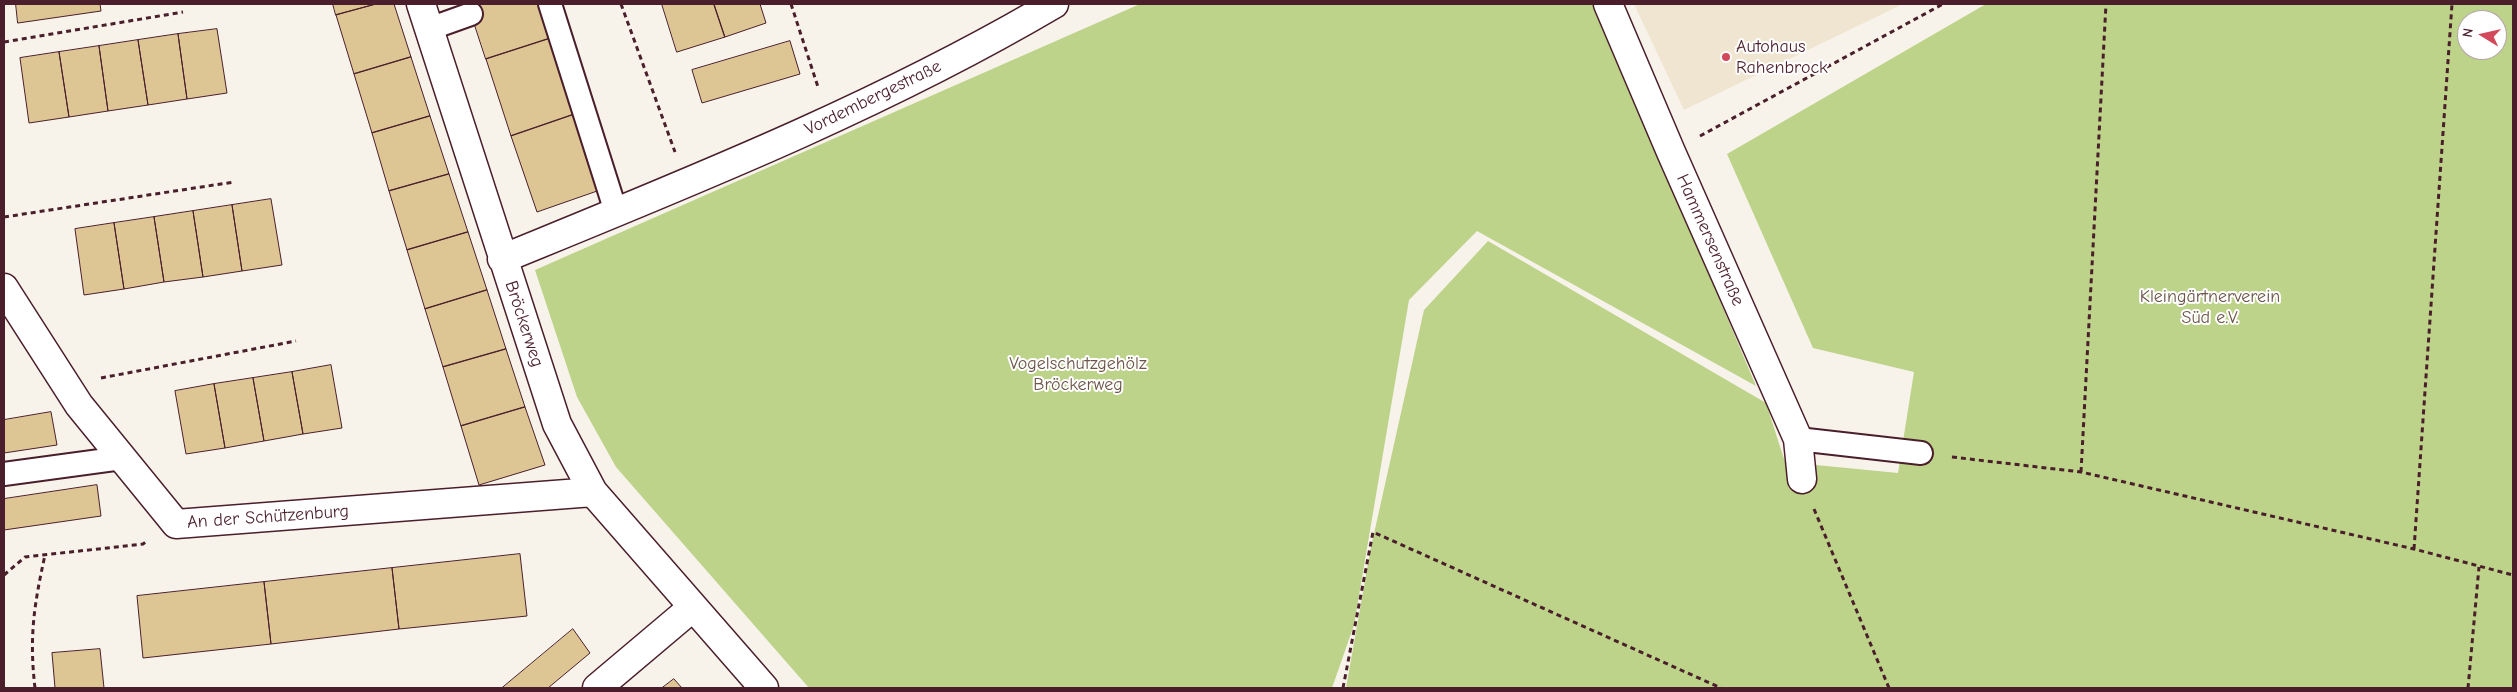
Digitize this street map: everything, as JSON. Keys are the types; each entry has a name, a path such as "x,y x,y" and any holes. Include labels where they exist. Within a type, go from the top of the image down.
{"street":[{"name":"Vordembergestraße","path":"502,259 686,183 829,121 1006,32 1054,4"},
{"name":"Hammersenstraße","path":"1608,4 1670,152 1798,439 1802,479"},
{"name":"Bröckerweg","path":"425,16 502,259 557,424 593,492 764,688"},
{"name":"An der Schützenburg","path":"4,288 79,405 176,524 593,492"},
{"path":"597,688 693,607"}],"lane":[{"path":"550,4 616,212"},
{"path":"425,16 471,14"},
{"path":"1798,439 1921,453"},
{"path":"4,474 122,458"}],"path":[{"path":"621,4 686,183"},
{"path":"791,4 829,121"},
{"path":"1670,152 1943,4"},
{"path":"2081,472 2106,4"},
{"path":"2414,549 2452,4"},
{"path":"4,42 183,12"},
{"path":"4,217 234,182"},
{"path":"66,385 296,341"},
{"path":"1921,453 2081,472 2414,549 2479,567 2513,574"},
{"path":"1802,479 1889,688"},
{"path":"4,575 25,557 143,544 176,524"},
{"path":"1342,688 1373,532 1721,688"},
{"path":"35,688 30,651 32,628 45,555"},
{"path":"2468,688 2479,567"}],"shaded area":[{"name":"Autohaus Rahenbrock","path":"1634,4 1903,4 1684,110"}],"green space":[{"name":"Vogelschutzgehölz Bröckerweg","path":"1140,4 1595,4 1756,386 1477,231 1409,300 1354,625 1332,688 809,688 616,467 577,397 535,270"},
{"name":"Kleingärtnerverein Süd e.V.","path":"1986,4 2513,4 2513,688 1346,688 1371,547 1424,310 1488,241 1766,403 1785,462 1898,473 1914,372 1813,348 1727,154"}],"building":[{"path":"16,4 100,4 101,11 18,23"},
{"path":"333,4 376,4 336,15"},
{"path":"376,4 394,4 411,57 354,74 336,15"},
{"path":"468,4 539,4 551,38 486,59"},
{"path":"662,4 714,4 725,37 677,52"},
{"path":"714,4 760,4 766,23 725,37"},
{"path":"217,29 227,93 187,99 178,34"},
{"path":"178,34 187,99 148,105 138,40"},
{"path":"551,38 575,114 511,136 486,59"},
{"path":"138,40 148,105 108,111 99,46"},
{"path":"790,41 800,74 702,103 692,70"},
{"path":"99,46 108,111 69,117 59,52"},
{"path":"59,52 69,117 29,123 20,58"},
{"path":"411,57 430,116 372,133 354,74"},
{"path":"575,114 600,190 537,212 511,136"},
{"path":"430,116 449,174 389,191 372,133"},
{"path":"449,174 468,232 407,250 389,191"},
{"path":"271,199 282,265 242,271 232,205"},
{"path":"232,205 242,271 203,277 193,211"},
{"path":"193,211 203,277 164,282 154,217"},
{"path":"154,217 164,282 124,289 114,223"},
{"path":"114,223 124,289 84,295 75,229"},
{"path":"468,232 487,290 425,309 407,250"},
{"path":"487,290 506,349 443,367 425,309"},
{"path":"506,349 525,407 461,426 443,367"},
{"path":"331,365 342,428 303,434 292,372"},
{"path":"292,372 303,434 264,441 253,378"},
{"path":"253,378 264,441 225,448 214,384"},
{"path":"214,384 225,448 186,454 175,391"},
{"path":"525,407 545,465 479,485 461,426"},
{"path":"51,412 57,445 4,453 4,420"},
{"path":"97,485 101,516 4,530 4,499"},
{"path":"520,554 527,616 399,629 392,568"},
{"path":"392,568 399,629 271,644 264,582"},
{"path":"264,582 271,644 143,658 137,596"},
{"path":"573,629 590,653 548,688 502,688"},
{"path":"100,649 104,688 55,688 52,653"},
{"path":"674,679 682,688 662,688"}],"place":[{"name":"Autohaus Rahenbrock","path":"1726,57"}]}
